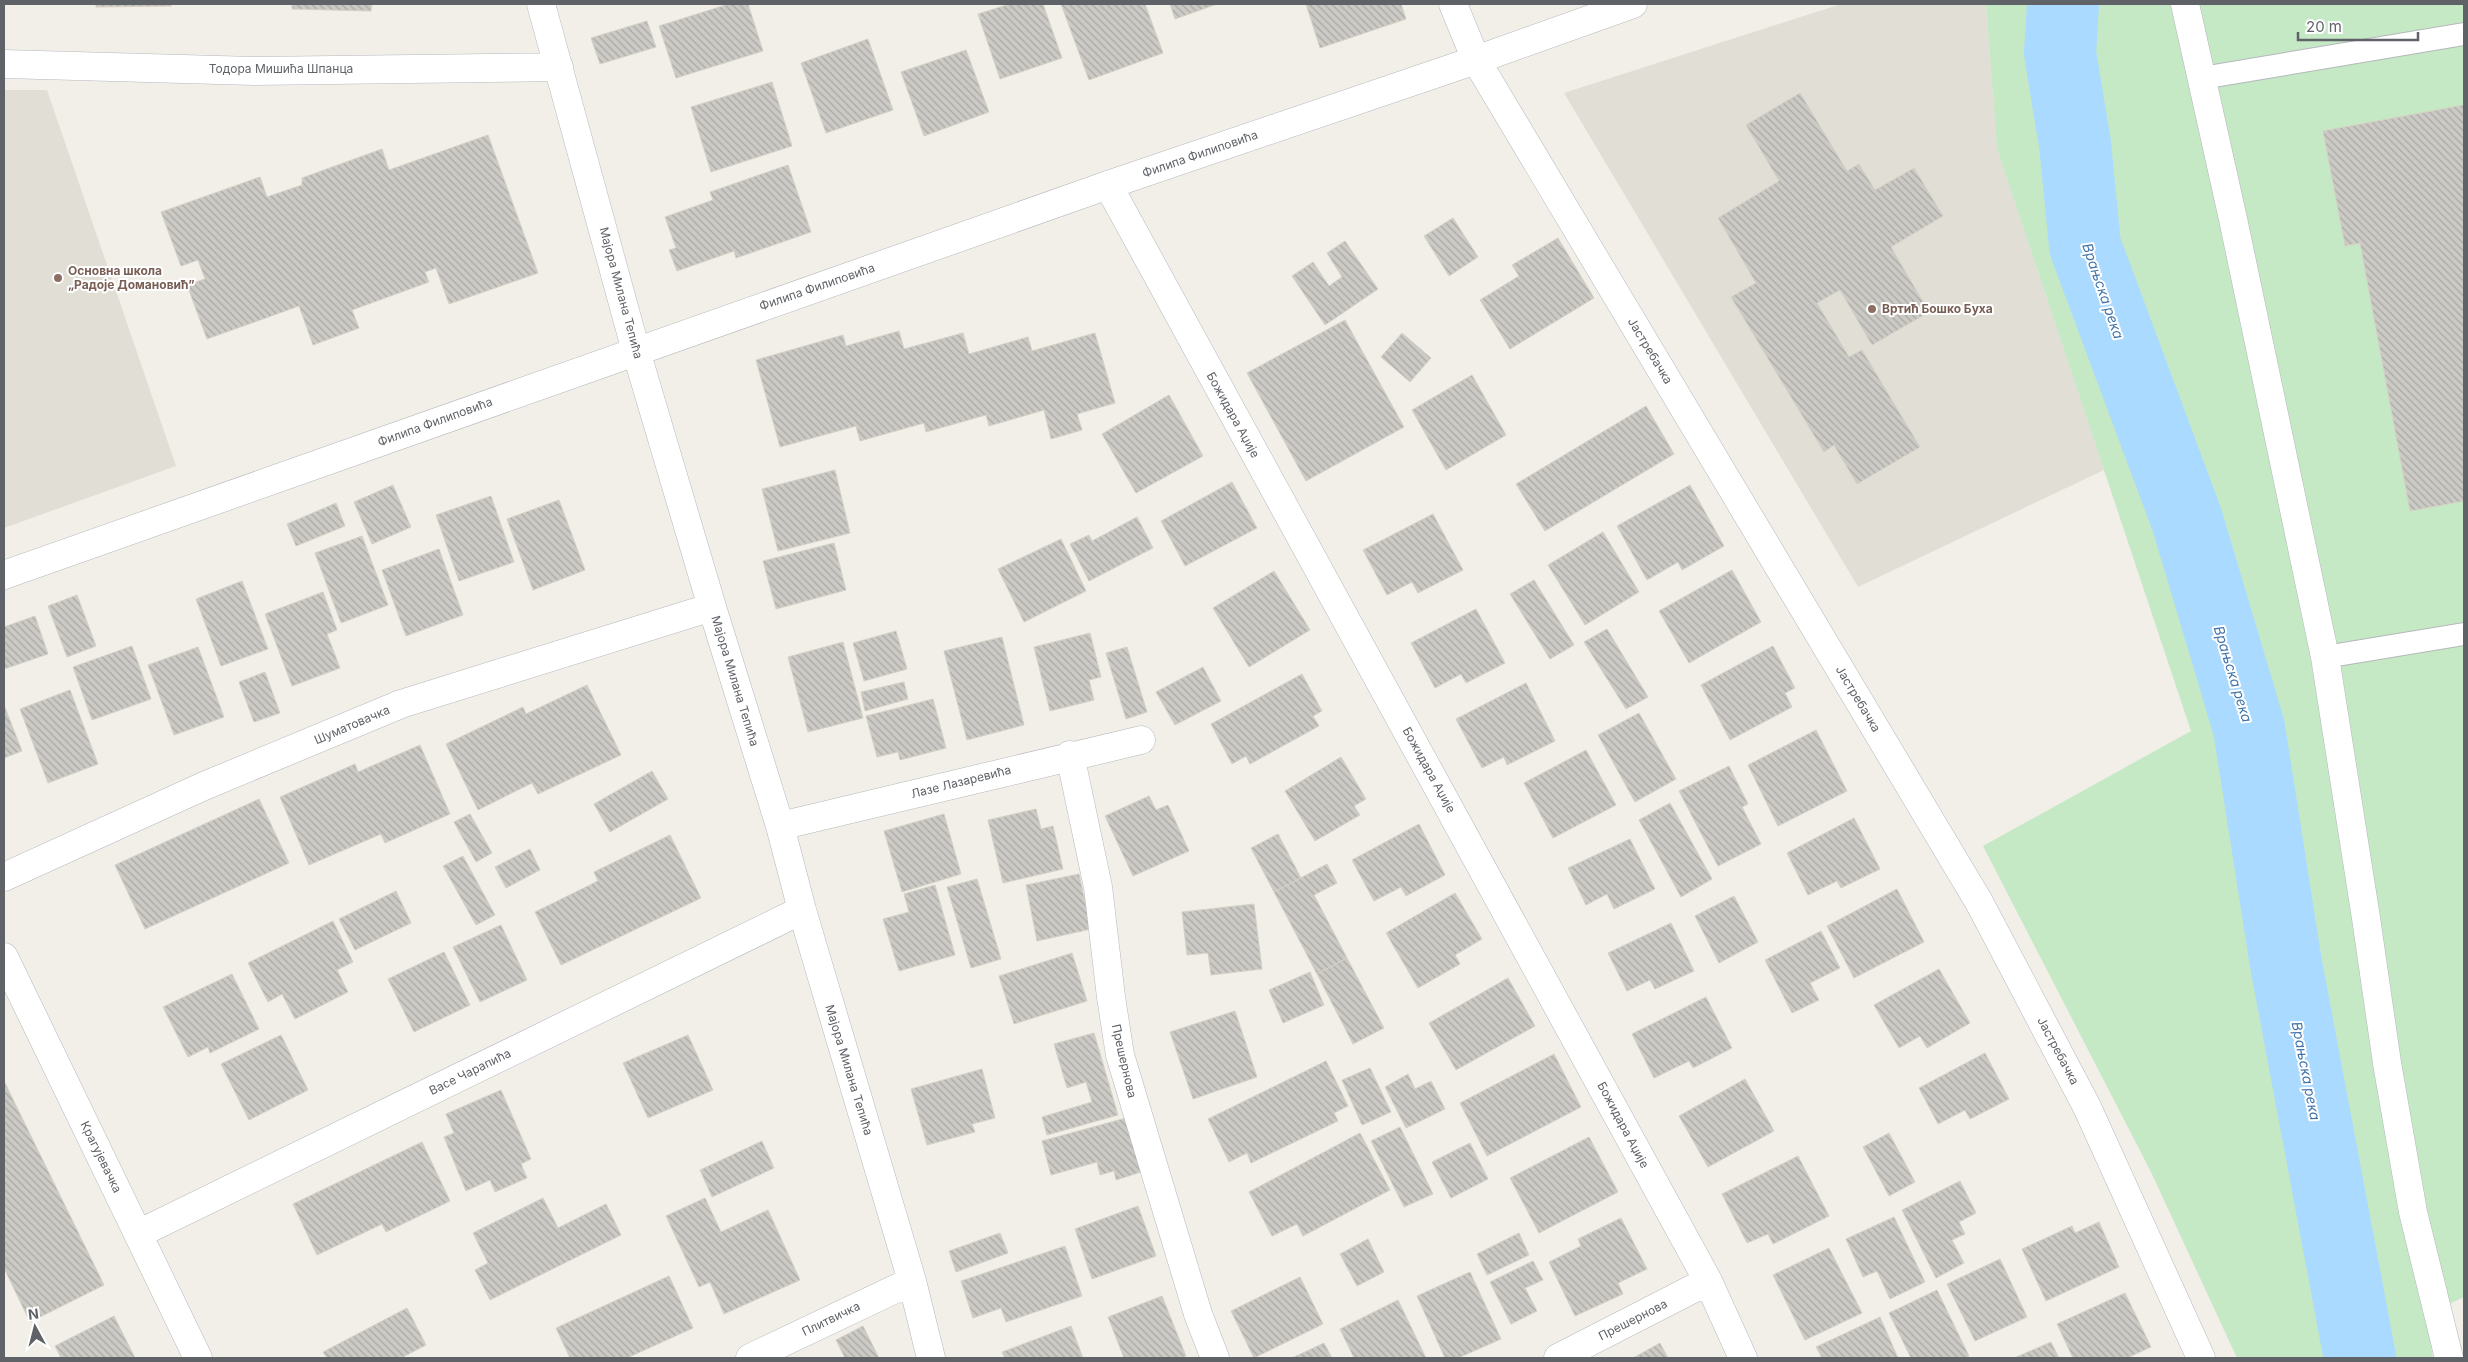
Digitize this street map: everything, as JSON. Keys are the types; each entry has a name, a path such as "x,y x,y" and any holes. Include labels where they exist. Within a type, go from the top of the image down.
{"street":[{"name":"Мајора Милана Тепића","path":"541,4 636,351 712,607 780,826 802,910 912,1281 931,1358"},
{"name":"Јастребачка","path":"1453,4 1476,60 1979,902 2087,1107 2202,1358"},
{"name":"Филипа Филиповића","path":"4,575 1108,185 1476,60 1633,4"},
{"path":"2184,4 2202,78 2325,657 2412,1212 2449,1358"},
{"name":"Тодора Мишића Шпанца","path":"4,64 254,71 559,66"},
{"name":"Божидара Аџије","path":"1108,185 1708,1281 1743,1358"},
{"name":"Шуматовачка","path":"4,877 204,786 401,704 712,607"},
{"name":"Лазе Лазаревића","path":"780,826 1070,755 1141,740"},
{"name":"Прешернова","path":"1070,755 1098,887 1120,1055 1198,1314 1215,1358"},
{"name":"Васе Чарапића","path":"138,1234 802,910"},
{"name":"Крагујевачка","path":"4,956 198,1358"},
{"name":"Плитвичка","path":"750,1358 912,1281"},
{"name":"Прешернова","path":"1558,1358 1708,1281"}],"lane":[{"path":"2202,78 2464,34"},
{"path":"2325,657 2464,634"}],"shaded area":[{"name":"Вртић Бошко Буха","path":"1841,4 1986,4 1997,149 2104,470 1858,587 1564,93"},
{"name":"Основна школа „Радоје Домановић”","path":"4,90 47,90 176,466 4,528"}],"green space":[{"path":"1986,4 2464,4 2464,1297 2427,1314 2433,1358 2237,1358 2151,1172 1983,846 2191,731 1997,149"}],"water":[{"path":"2058,4 2088,4 2088,42 2057,38"}],"building":[{"path":"96,4 171,4 171,6 96,7"},
{"path":"292,4 372,4 371,11 292,9"},
{"path":"729,4 748,4 763,51 676,78 659,26"},
{"path":"1010,4 1043,4 1062,58 1000,79 978,14"},
{"path":"1061,4 1145,4 1163,53 1089,80"},
{"path":"1170,4 1217,4 1175,19"},
{"path":"1306,4 1401,4 1406,19 1320,48"},
{"path":"647,21 656,47 600,64 591,38"},
{"path":"868,39 893,110 826,133 801,63"},
{"path":"966,50 989,112 924,136 901,72"},
{"path":"772,82 792,146 711,172 691,107"},
{"path":"1800,93 1847,171 1859,164 1875,190 1914,168 1943,216 1891,247 1929,312 1872,345 1840,290 1817,303 1849,357 1862,350 1920,447 1857,484 1834,445 1824,452 1731,297 1756,283 1718,218 1779,181 1746,125"},
{"path":"2464,105 2464,501 2410,511 2360,243 2345,246 2323,131"},
{"path":"488,135 538,273 449,304 436,268 425,272 429,282 352,310 359,328 313,345 299,306 207,339 187,285 205,279 198,260 181,266 161,212 260,177 267,197 302,185 302,178 382,149 389,170"},
{"path":"788,165 811,232 736,258 734,251 677,271 669,250 676,248 665,217 713,200 710,192"},
{"path":"1453,218 1478,257 1449,276 1424,236"},
{"path":"1558,238 1594,298 1510,349 1480,300 1519,276 1512,265"},
{"path":"1345,241 1378,289 1325,325 1292,276 1313,262 1329,286 1342,277 1327,253"},
{"path":"1345,320 1404,427 1306,481 1247,373"},
{"path":"899,331 904,349 963,333 969,354 1028,337 1032,351 1095,333 1115,403 1077,414 1082,430 1051,439 1044,410 989,426 986,415 926,432 924,423 860,441 856,426 780,447 756,360 843,335 846,346"},
{"path":"1402,333 1431,358 1410,382 1381,357"},
{"path":"1472,375 1506,435 1446,470 1412,410"},
{"path":"1169,395 1203,456 1136,493 1102,434"},
{"path":"1646,406 1674,454 1545,531 1516,484"},
{"path":"835,470 850,533 778,551 762,489"},
{"path":"1232,482 1257,528 1185,566 1161,521"},
{"path":"393,485 411,527 372,544 354,502"},
{"path":"1690,485 1724,546 1682,570 1678,562 1647,580 1617,526"},
{"path":"491,496 514,562 459,581 436,515"},
{"path":"559,500 585,570 533,590 507,519"},
{"path":"336,503 345,526 296,546 287,524"},
{"path":"1433,514 1463,570 1418,593 1412,582 1387,595 1363,550"},
{"path":"1137,517 1153,548 1089,581 1070,544 1089,535 1092,541"},
{"path":"1603,532 1639,592 1585,625 1548,565"},
{"path":"362,536 388,605 341,623 315,553"},
{"path":"1061,539 1086,591 1024,622 998,569"},
{"path":"834,543 846,590 776,609 763,561"},
{"path":"439,549 463,615 406,636 382,570"},
{"path":"1732,570 1761,622 1689,663 1659,611"},
{"path":"1274,571 1310,630 1249,667 1213,608"},
{"path":"1534,580 1574,645 1550,659 1510,594"},
{"path":"242,581 268,649 221,666 196,599"},
{"path":"323,592 337,630 327,634 340,668 292,686 265,614"},
{"path":"77,595 96,646 67,657 48,606"},
{"path":"1476,609 1505,663 1466,683 1461,674 1435,688 1411,643"},
{"path":"35,616 48,654 4,669 4,627"},
{"path":"1607,629 1648,697 1626,709 1584,642"},
{"path":"896,631 907,669 864,681 853,643"},
{"path":"1090,633 1101,677 1089,680 1094,700 1050,711 1034,647"},
{"path":"1002,637 1024,725 967,740 944,651"},
{"path":"843,642 863,718 808,732 788,657"},
{"path":"132,646 151,699 92,720 73,667"},
{"path":"1773,646 1795,688 1785,693 1792,707 1730,740 1701,685"},
{"path":"198,647 224,717 174,735 148,665"},
{"path":"1127,647 1147,712 1126,719 1106,653"},
{"path":"1203,667 1221,701 1175,725 1156,692"},
{"path":"265,672 280,713 254,722 239,682"},
{"path":"1302,674 1322,711 1313,716 1319,726 1250,764 1246,756 1232,764 1211,724"},
{"path":"904,682 908,699 865,711 861,692"},
{"path":"1526,683 1555,741 1507,765 1504,757 1482,768 1456,719"},
{"path":"587,685 621,755 538,794 532,783 478,810 446,744 523,707 526,714"},
{"path":"70,690 98,764 48,783 20,709"},
{"path":"933,699 946,748 900,760 898,752 877,757 866,716"},
{"path":"4,705 22,751 4,758"},
{"path":"1639,713 1676,779 1635,802 1598,735"},
{"path":"1816,730 1847,791 1778,826 1748,765"},
{"path":"420,745 450,814 385,843 381,834 309,865 280,797 355,764 358,772"},
{"path":"1586,750 1616,805 1553,838 1524,783"},
{"path":"1341,757 1366,799 1354,806 1360,815 1315,841 1285,791"},
{"path":"1729,766 1748,804 1742,807 1761,844 1718,866 1679,791"},
{"path":"652,771 668,799 610,832 594,804"},
{"path":"1149,796 1156,810 1168,805 1189,851 1133,876 1105,816"},
{"path":"259,799 289,863 145,929 115,865"},
{"path":"1670,803 1712,879 1681,897 1639,820"},
{"path":"1036,809 1041,829 1053,826 1063,869 1003,883 988,820"},
{"path":"470,814 492,853 476,862 454,822"},
{"path":"944,814 961,874 902,892 884,831"},
{"path":"1854,818 1880,869 1841,888 1837,881 1808,895 1787,853"},
{"path":"1419,824 1445,875 1406,896 1401,887 1374,901 1352,860"},
{"path":"1278,834 1301,878 1274,892 1251,848"},
{"path":"670,835 701,898 561,965 535,912 598,881 594,872"},
{"path":"1630,839 1655,889 1614,909 1607,894 1586,905 1568,868"},
{"path":"530,849 540,870 506,888 495,867"},
{"path":"463,856 495,915 476,925 443,866"},
{"path":"1327,864 1337,883 1314,895 1347,958 1317,974 1274,892"},
{"path":"1079,874 1091,929 1037,941 1026,885"},
{"path":"977,879 1001,959 971,968 947,887"},
{"path":"935,885 955,955 899,971 883,919 909,912 904,894"},
{"path":"1897,889 1924,942 1854,978 1827,926"},
{"path":"396,891 411,923 355,950 339,919"},
{"path":"1455,893 1482,939 1455,955 1460,964 1418,988 1386,933"},
{"path":"1734,896 1758,942 1719,963 1695,916"},
{"path":"1254,904 1262,969 1211,975 1208,953 1187,955 1182,912"},
{"path":"333,921 353,962 337,970 348,992 295,1019 282,994 268,1002 248,963"},
{"path":"1671,923 1694,971 1655,989 1650,980 1627,991 1608,953"},
{"path":"501,925 527,980 480,1002 453,947"},
{"path":"1821,931 1840,968 1810,983 1819,1000 1792,1013 1765,960"},
{"path":"444,952 470,1005 414,1032 388,979"},
{"path":"1072,953 1087,1001 1014,1024 999,976"},
{"path":"1347,958 1384,1028 1353,1044 1317,974"},
{"path":"1939,969 1970,1023 1927,1048 1920,1036 1899,1048 1874,1005"},
{"path":"1310,972 1324,1005 1283,1023 1269,990"},
{"path":"232,974 259,1029 210,1053 208,1047 188,1057 163,1007"},
{"path":"1508,978 1535,1026 1456,1070 1429,1023"},
{"path":"1706,997 1732,1048 1693,1068 1689,1061 1654,1078 1632,1034"},
{"path":"1235,1011 1257,1077 1193,1099 1170,1032"},
{"path":"1094,1033 1118,1115 1047,1135 1042,1117 1092,1102 1086,1082 1067,1088 1054,1044"},
{"path":"281,1035 308,1090 249,1120 221,1064"},
{"path":"688,1035 713,1090 648,1118 623,1063"},
{"path":"1985,1053 2009,1099 1970,1119 1965,1110 1938,1124 1919,1088"},
{"path":"1554,1054 1581,1107 1487,1156 1460,1103"},
{"path":"1326,1061 1348,1106 1334,1113 1338,1121 1251,1163 1247,1153 1229,1162 1208,1119"},
{"path":"1370,1068 1391,1112 1362,1125 1342,1080"},
{"path":"982,1069 995,1118 972,1124 975,1132 927,1145 911,1089"},
{"path":"1408,1074 1415,1089 1431,1081 1445,1109 1406,1128 1385,1087"},
{"path":"1745,1079 1774,1131 1708,1167 1679,1116"},
{"path":"4,1081 104,1285 30,1322 4,1268"},
{"path":"501,1090 531,1159 521,1164 527,1178 495,1192 490,1180 466,1191 444,1137 454,1133 446,1114"},
{"path":"1126,1118 1141,1172 1116,1180 1114,1171 1100,1175 1097,1162 1051,1175 1042,1141"},
{"path":"1400,1127 1433,1194 1404,1207 1371,1141"},
{"path":"1360,1133 1390,1190 1303,1236 1297,1224 1272,1236 1249,1192"},
{"path":"1889,1133 1915,1182 1889,1196 1863,1147"},
{"path":"1589,1137 1618,1192 1539,1233 1510,1178"},
{"path":"762,1141 774,1168 712,1197 700,1170"},
{"path":"422,1142 450,1201 386,1232 382,1224 317,1255 293,1204"},
{"path":"1470,1143 1488,1179 1451,1198 1432,1162"},
{"path":"1798,1156 1829,1216 1773,1244 1768,1234 1747,1243 1722,1194"},
{"path":"1960,1181 1976,1213 1959,1222 1965,1234 1952,1240 1964,1263 1936,1278 1902,1210"},
{"path":"543,1198 558,1228 606,1204 621,1235 490,1300 475,1270 488,1263 473,1233"},
{"path":"705,1198 721,1232 768,1210 800,1280 724,1314 710,1282 699,1287 666,1216"},
{"path":"1138,1206 1156,1256 1092,1279 1075,1229"},
{"path":"1894,1217 1925,1282 1890,1299 1877,1271 1863,1277 1846,1239"},
{"path":"1621,1218 1647,1269 1618,1283 1623,1294 1575,1316 1549,1262 1581,1246 1578,1239"},
{"path":"2099,1222 2119,1267 2046,1301 2022,1249 2072,1226 2075,1233"},
{"path":"1000,1233 1008,1253 956,1272 949,1251"},
{"path":"1519,1233 1529,1255 1487,1275 1477,1254"},
{"path":"1368,1239 1384,1272 1357,1286 1340,1254"},
{"path":"1065,1246 1082,1296 1006,1322 1001,1308 973,1318 961,1281"},
{"path":"1829,1248 1862,1313 1805,1340 1773,1275"},
{"path":"2000,1259 2027,1317 1975,1341 1947,1284"},
{"path":"1533,1261 1543,1280 1525,1288 1537,1311 1511,1324 1490,1282"},
{"path":"1470,1272 1501,1339 1458,1358 1445,1358 1417,1296"},
{"path":"669,1276 693,1328 627,1358 570,1358 556,1328"},
{"path":"1300,1277 1323,1324 1254,1358 1231,1311"},
{"path":"1937,1290 1969,1356 1965,1358 1911,1358 1889,1313"},
{"path":"2125,1293 2151,1347 2127,1358 2073,1358 2057,1324"},
{"path":"1162,1296 1186,1356 1181,1358 1124,1358 1108,1317"},
{"path":"1398,1300 1426,1358 1354,1358 1340,1329"},
{"path":"407,1308 426,1345 401,1358 327,1358 323,1352"},
{"path":"114,1316 135,1358 61,1358 55,1346"},
{"path":"1880,1317 1898,1358 1822,1358 1816,1347"},
{"path":"863,1326 879,1358 845,1358 836,1340"},
{"path":"1071,1326 1083,1358 1005,1358 1002,1352"},
{"path":"2051,1342 2059,1358 2014,1358"},
{"path":"1324,1343 1332,1358 1292,1358"},
{"path":"1660,1343 1668,1358 1633,1358"}],"waterway":[{"name":"Врањска река","path":"2063,4 2060,53 2075,144 2085,246 2187,520 2249,728 2286,964 2360,1358"}],"place":[{"name":"Основна школа „Радоје Домановић”","path":"58,278"},
{"name":"Вртић Бошко Буха","path":"1872,309"}]}
